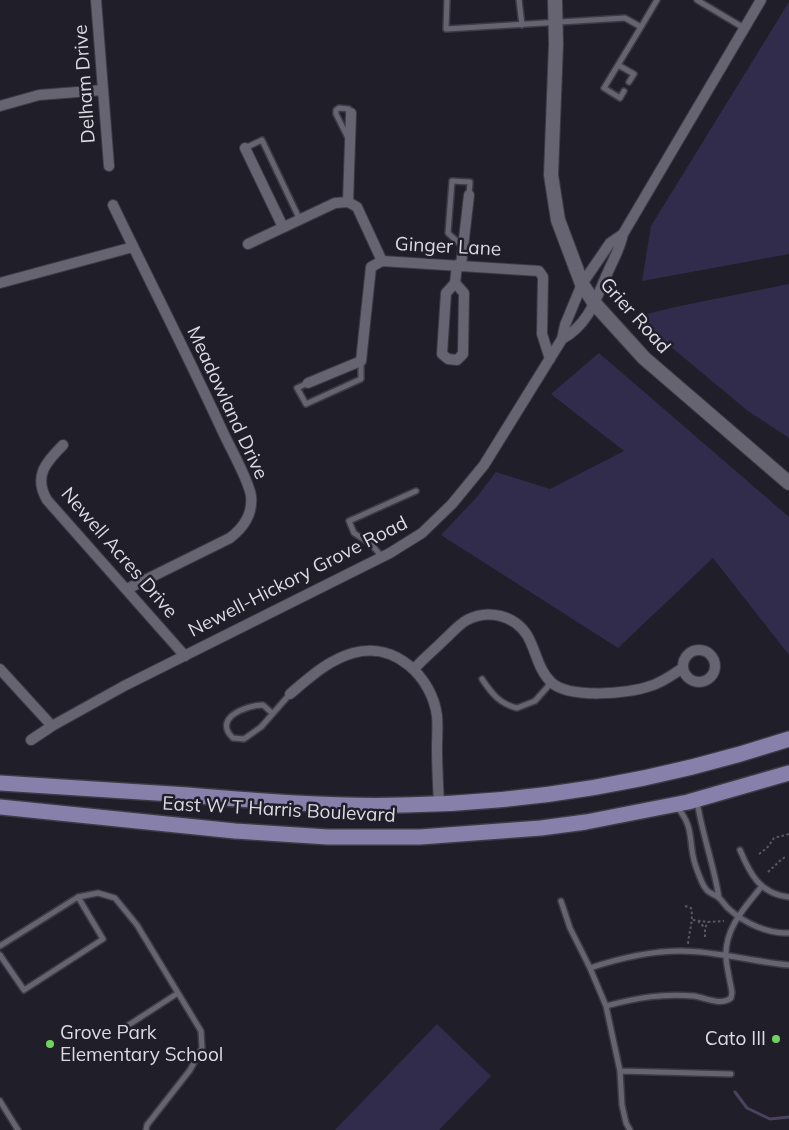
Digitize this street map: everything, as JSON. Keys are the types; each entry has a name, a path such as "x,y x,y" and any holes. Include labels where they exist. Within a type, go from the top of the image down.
{"main road":[{"name":"East W T Harris Boulevard","path":"0,784 316,804 362,806 439,804 518,798 606,786 704,764 789,739"},
{"name":"East W T Harris Boulevard","path":"0,807 328,837 372,838 461,835 586,822 697,799 789,773"}],"street":[{"name":"Delham Drive","path":"96,0 109,166"},
{"name":"Grier Road","path":"555,0 552,175 558,220 582,284 595,304 644,358 789,483"},
{"name":"Newell-Hickory Grove Road","path":"562,339 571,334 595,304 619,250 624,234 761,0"},
{"path":"0,106 38,95 103,90"},
{"path":"248,244 335,203 352,204 351,113"},
{"path":"245,148 283,227"},
{"path":"455,283 464,293 462,354 457,360 448,359 442,354 446,293 455,283 463,247 468,195"},
{"name":"Ginger Lane","path":"352,204 382,261 535,269 541,273 543,277 542,334 550,359"},
{"name":"Meadowland Drive","path":"114,205 249,488 251,504 245,523 230,538 127,589"},
{"name":"Newell-Hickory Grove Road","path":"31,740 52,726 185,656 382,557 407,543 433,524 466,488 499,444 562,339 565,325 582,284 610,243 624,234"},
{"path":"0,283 133,247"},
{"path":"308,383 361,361 371,267 382,261"},
{"name":"Newell Acres Drive","path":"63,445 42,471 40,483 48,500 185,656"},
{"path":"414,668 466,621 482,615 501,615 512,620 526,633 544,674 558,688 584,694 629,690 650,686 683,668"},
{"path":"290,694 322,668 335,660 354,653 373,652 389,654 414,668 429,692 436,716 439,804"},
{"path":"0,669 52,726"}],"lane":[{"path":"447,0 446,29 625,18 641,27"},
{"path":"519,0 522,25"},
{"path":"624,91 620,98 604,88 657,0"},
{"path":"697,0 744,28"},
{"path":"618,65 634,74 629,82"},
{"path":"350,142 336,114 336,110 339,108 348,109 351,113"},
{"path":"245,148 262,140 300,220"},
{"path":"463,247 448,233 452,181 470,182 468,195"},
{"path":"308,383 298,388 306,404 361,379 361,361"},
{"path":"382,557 372,545 354,533 348,520 416,491"},
{"path":"482,679 493,695 501,702 517,708 535,701 551,683"},
{"path":"272,713 263,705 252,705 234,714 226,723 226,729 233,738 244,739 261,728 290,694"},
{"path":"697,799 701,826 719,898"},
{"path":"675,804 684,815 690,830 695,863 706,891 719,898 737,916 768,931 789,933"},
{"path":"740,850 748,869 762,886 775,895 789,897"},
{"path":"606,1006 654,995 694,996 726,1001 731,998 732,992 726,956 731,931 737,916 762,886"},
{"path":"0,946 78,897 98,893 115,898 137,925 201,1031 202,1048 190,1070 147,1125 146,1130"},
{"path":"0,955 24,990 102,939 78,897"},
{"path":"561,901 570,928 606,1006 620,1071 622,1105 626,1123 630,1130"},
{"path":"590,968 619,958 654,952 682,950 789,965"},
{"path":"124,1028 178,993"},
{"path":"620,1071 731,1074"},
{"path":"0,1101 18,1130"}],"path":[{"path":"759,854 767,848 774,838 781,838 789,834"},
{"path":"768,872 782,858 787,856"},
{"path":"686,906 691,908 693,920 689,936"},
{"path":"693,920 724,922"},
{"path":"698,921 704,928"},
{"path":"704,937 704,928 708,922"}],"shaded area":[{"path":"789,2 789,254 642,281 651,226"},
{"path":"789,284 789,438 748,411 635,317 675,307"},
{"path":"599,353 789,517 789,655 713,558 618,648 441,535 476,498 496,472 550,489 624,451 551,394"},
{"path":"437,1024 491,1076 439,1130 335,1130"}],"waterway":[{"path":"735,1092 747,1108 770,1119 789,1117"}],"place":[{"name":"Cato III","path":"776,1039"},
{"name":"Grove Park Elementary School","path":"50,1044"}]}
